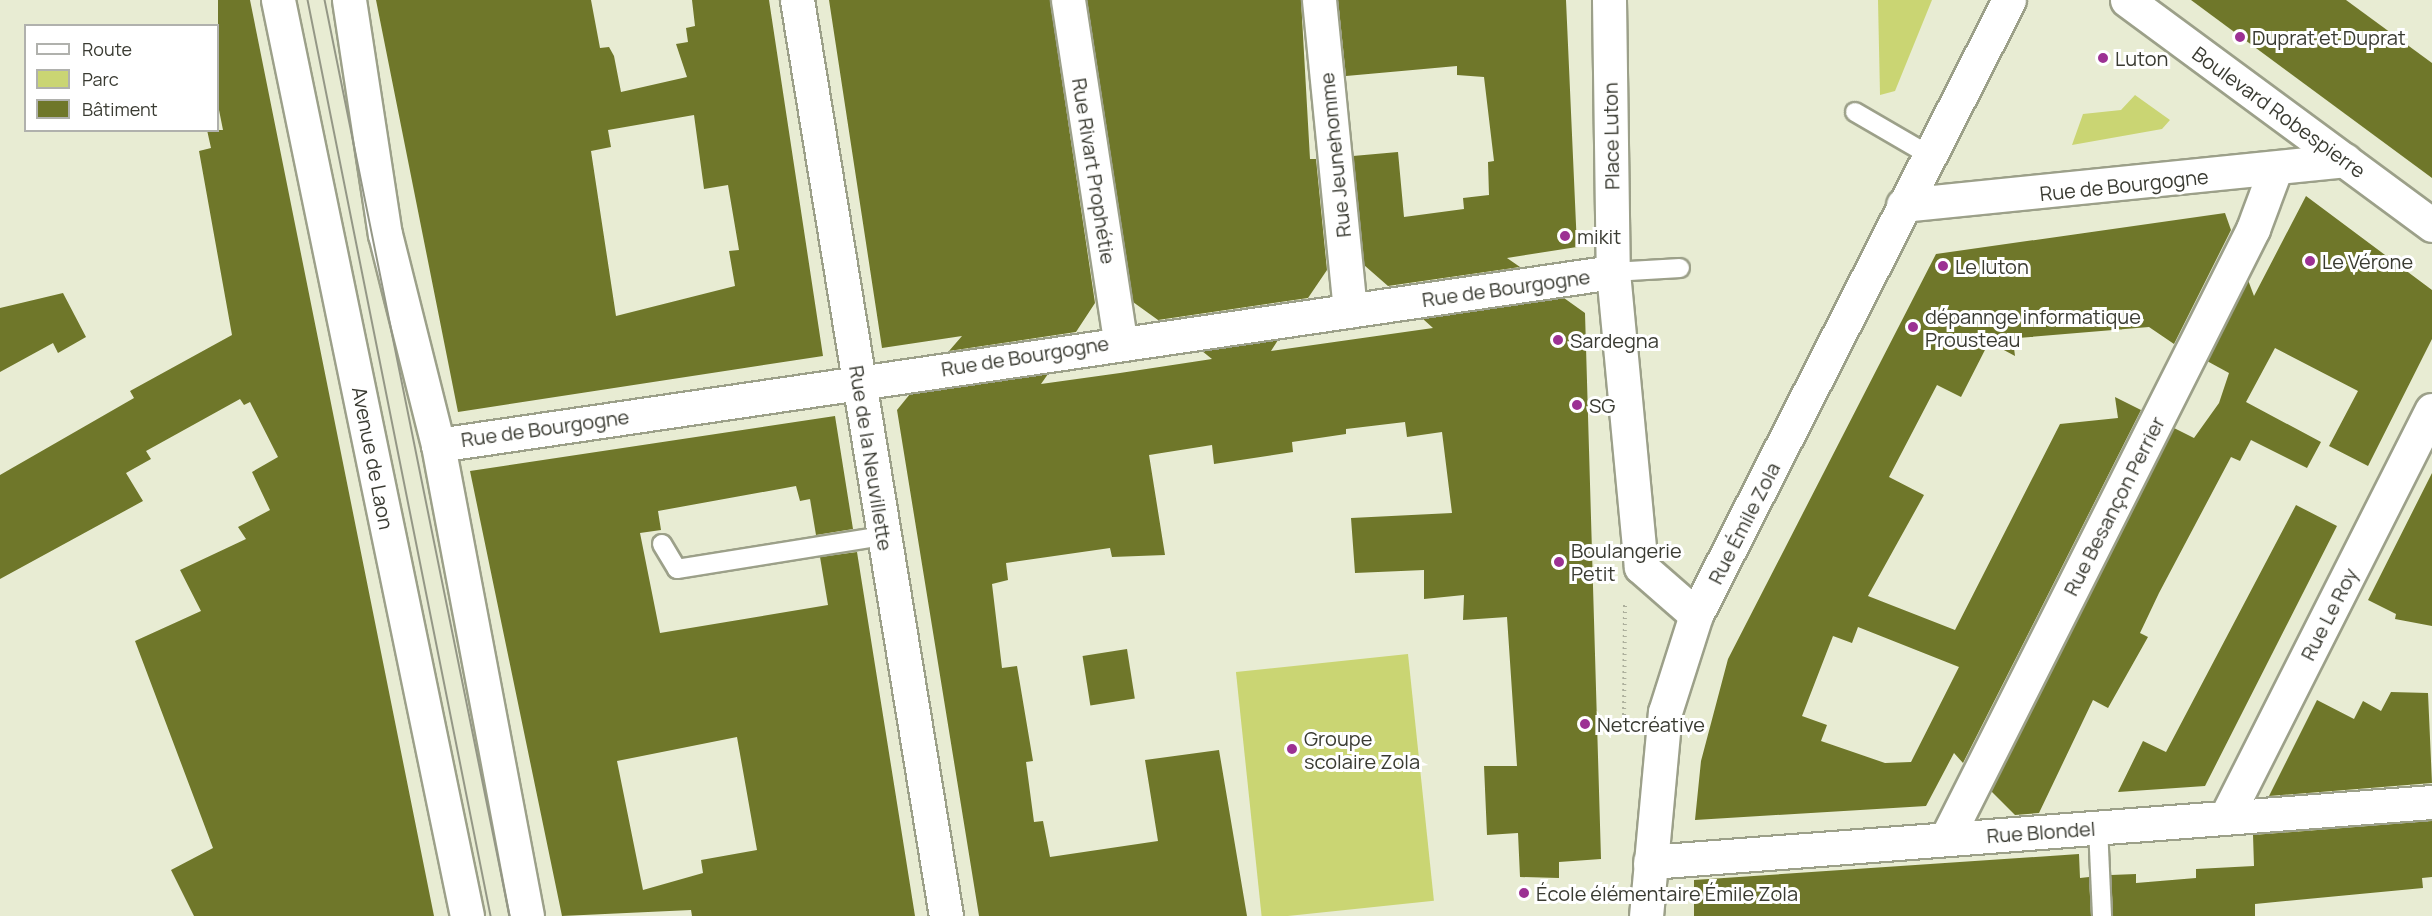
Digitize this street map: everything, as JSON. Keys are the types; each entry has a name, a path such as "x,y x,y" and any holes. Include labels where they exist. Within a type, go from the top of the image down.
{"street":[{"name":"Avenue de Laon","path":"278,0 467,916"},
{"path":"349,0 385,234 438,446 527,916"},
{"name":"Rue de la Neuvillette","path":"797,0 946,916"},
{"name":"Rue Rivart Prophétie","path":"1068,0 1120,341"},
{"name":"Rue Jeunehomme","path":"1319,0 1350,310"},
{"name":"Place Luton","path":"1609,0 1613,272 1641,567"},
{"name":"Rue Émile Zola","path":"1646,916 1665,712 1696,615 2009,0"},
{"name":"Boulevard Robespierre","path":"2127,0 2432,225"},
{"name":"Rue de Bourgogne","path":"1903,205 2274,170 2345,160"},
{"name":"Rue Besançon Perrier","path":"1946,839 2253,229 2274,170"},
{"name":"Rue de Bourgogne","path":"438,446 1120,341 1613,272"},
{"name":"Rue Le Roy","path":"2226,817 2432,410"},
{"path":"1641,567 1696,615"},
{"name":"Rue Blondel","path":"1650,862 2432,802"}],"lane":[{"path":"1855,112 1929,156"},
{"path":"1613,272 1680,268"},
{"path":"662,544 677,569 884,536"},
{"path":"2098,827 2102,916"}],"path":[{"path":"1624,734 1623,608 1641,567"}],"green space":[{"path":"1878,0 1932,0 1895,91 1880,95"},
{"path":"2135,95 2170,120 2162,129 2072,145 2083,114 2121,110"},
{"path":"1408,654 1434,901 1288,916 1262,916 1236,672"}],"building":[{"path":"218,0 250,0 434,916 194,916 171,870 213,848 135,641 201,611 180,570 246,539 238,527 270,510 252,472 278,457 250,402 244,405 240,399 146,451 151,459 126,473 143,501 0,579 0,475 134,398 130,391 232,335 199,151 211,148 207,132 223,130 219,110"},
{"path":"376,0 591,0 600,48 609,47 614,56 621,92 687,77 676,44 688,42 686,28 695,26 692,0 769,0 823,356 458,412","holes":["694,115 704,189 728,185 739,250 729,251 735,286 616,316 591,151 611,147 608,130"]},
{"path":"829,0 1050,0 1095,303 1076,332 949,351 962,336 882,348"},
{"path":"1087,0 1301,0 1310,159 1316,159 1327,270 1308,298 1158,320 1133,302"},
{"path":"1338,0 1566,0 1577,247 1507,258 1520,267 1388,286 1364,265 1353,156 1398,152 1404,217 1464,209 1463,198 1489,195 1488,162 1494,161 1484,77 1457,75 1457,66 1346,76"},
{"path":"2191,0 2346,0 2432,63 2432,178"},
{"path":"2306,196 2432,290 2432,339 2368,466 2329,446 2358,391 2275,348 2246,402 2321,442 2307,468 2251,440 2240,461 2231,457 2159,593 2140,633 2148,637 2108,708 2093,700 2039,813 2015,815 1991,791 2174,428 2194,438 2219,403 2229,373 2207,361 2248,280 2254,296"},
{"path":"2225,213 2231,230 2174,344 2149,327 2018,338 2013,340 2015,356 1989,342 1961,397 1937,385 1889,477 1924,495 1868,596 1955,630 2060,424 2118,418 2115,397 2141,410 1963,763 1954,753 1926,806 1695,820 1701,761 1728,659 1936,254","holes":["1858,627 1959,667 1911,762 1885,763 1821,741 1827,725 1802,716 1833,636 1852,643"]},
{"path":"63,293 86,337 58,353 53,343 0,372 0,308"},
{"path":"1564,298 1585,313 1601,859 1559,862 1559,878 1520,877 1518,833 1487,835 1484,766 1517,766 1507,617 1463,620 1464,595 1424,599 1424,570 1355,573 1351,518 1452,513 1442,432 1407,437 1405,422 1346,429 1346,434 1292,442 1293,452 1214,464 1212,445 1149,455 1165,555 1112,557 1110,548 1006,563 1008,580 992,584 1002,668 1017,666 1033,761 1026,762 1034,822 1043,821 1050,857 1158,841 1145,760 1219,750 1247,916 979,916 897,410 910,394 1048,374 1041,384 1120,373 1212,359 1202,351 1278,340 1271,351 1433,328 1423,319"},
{"path":"835,416 853,529 816,535 810,499 800,501 796,486 658,511 661,530 640,533 660,633 828,605 820,557 857,552 915,916 692,916 691,910 562,916 470,471","holes":["737,737 757,850 701,860 703,873 643,890 617,761"]},
{"path":"2432,473 2432,626 2395,619 2396,614 2368,600"},
{"path":"2296,505 2337,526 2205,786 2118,792 2143,741 2166,752"},
{"path":"1127,649 1135,698 1090,705 1083,656"},
{"path":"2391,692 2428,693 2432,783 2269,796 2317,700 2354,719 2363,701 2381,711"},
{"path":"2432,821 2432,877 2422,878 2423,888 2255,904 2255,916 2113,916 2111,875 2136,874 2136,883 2196,878 2196,869 2254,866 2253,835"},
{"path":"2079,854 2080,878 2089,877 2091,916 1694,916 1694,880"}],"tram line":[{"path":"308,0 491,916"},
{"path":"325,0 510,916"}],"place":[{"name":"Duprat et Duprat","path":"2240,37"},
{"name":"Luton","path":"2103,58"},
{"name":"mikit","path":"1565,236"},
{"name":"Le Vérone","path":"2310,261"},
{"name":"Le luton","path":"1943,266"},
{"name":"dépannge informatique Prousteau","path":"1913,327"},
{"name":"Sardegna","path":"1558,340"},
{"name":"SG","path":"1577,405"},
{"name":"Boulangerie Petit","path":"1559,562"},
{"name":"Netcréative","path":"1585,724"},
{"name":"Groupe scolaire Zola","path":"1292,749"},
{"name":"École élémentaire Émile Zola","path":"1524,893"}]}
